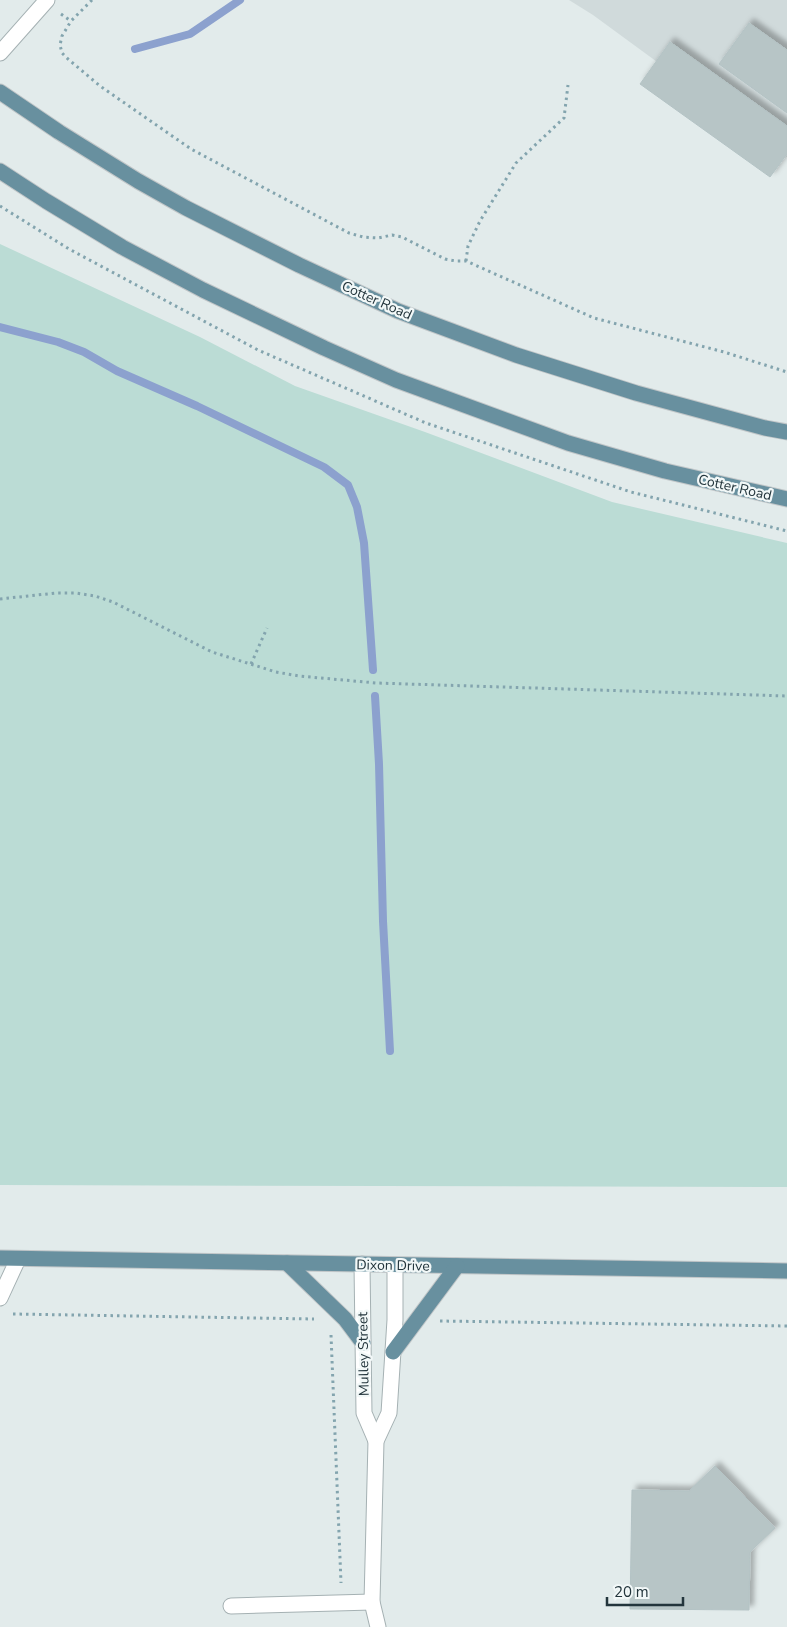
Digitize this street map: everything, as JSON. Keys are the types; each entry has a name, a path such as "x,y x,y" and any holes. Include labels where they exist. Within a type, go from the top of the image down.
{"main road":[{"name":"Cotter Road","path":"0,92 59,132 170,199 299,265 398,311 516,355 636,393 764,428 787,432"},
{"name":"Cotter Road","path":"0,171 122,247 170,273 316,344 396,380 568,443 665,471 787,499"},
{"name":"Dixon Drive","path":"0,1258 787,1271"},
{"path":"287,1263 345,1319 363,1344"},
{"path":"393,1352 457,1266"}],"street":[{"path":"0,54 47,0"},
{"path":"0,1298 18,1259"},
{"name":"Mulley Street","path":"362,1264 364,1413 376,1441"},
{"name":"Mulley Street","path":"378,1627 372,1602 376,1441 388,1414 395,1320 395,1265"},
{"path":"231,1606 372,1602"}],"path":[{"path":"92,0 70,21 62,36 60,45 62,53 100,86 191,150 349,233 363,237 378,238 392,234 445,259 466,261 594,318 724,352 787,372"},
{"path":"466,261 468,246 480,221 516,162 564,118 568,85"},
{"path":"0,599 56,593 76,593 95,596 113,602 212,652 276,672 299,676 368,682 787,696"},
{"path":"251,664 267,628"},
{"path":"331,1329 342,1602"}],"shaded area":[{"path":"569,0 787,0 787,157 593,15"}],"green space":[{"path":"0,244 200,337 295,386 612,502 787,543 787,1187 0,1185"}],"building":[{"path":"749,23 787,50 787,113 719,64"},
{"path":"670,42 787,126 787,154 770,177 640,84"},
{"path":"715,1466 775,1528 750,1552 749,1610 630,1609 632,1490 689,1491"}],"waterway":[{"path":"135,49 190,34 240,0"},
{"path":"0,327 58,342 84,352 117,371 197,406 324,467 348,485 357,507 364,543 373,670"},
{"path":"375,696 379,764 383,921 390,1051"}]}
